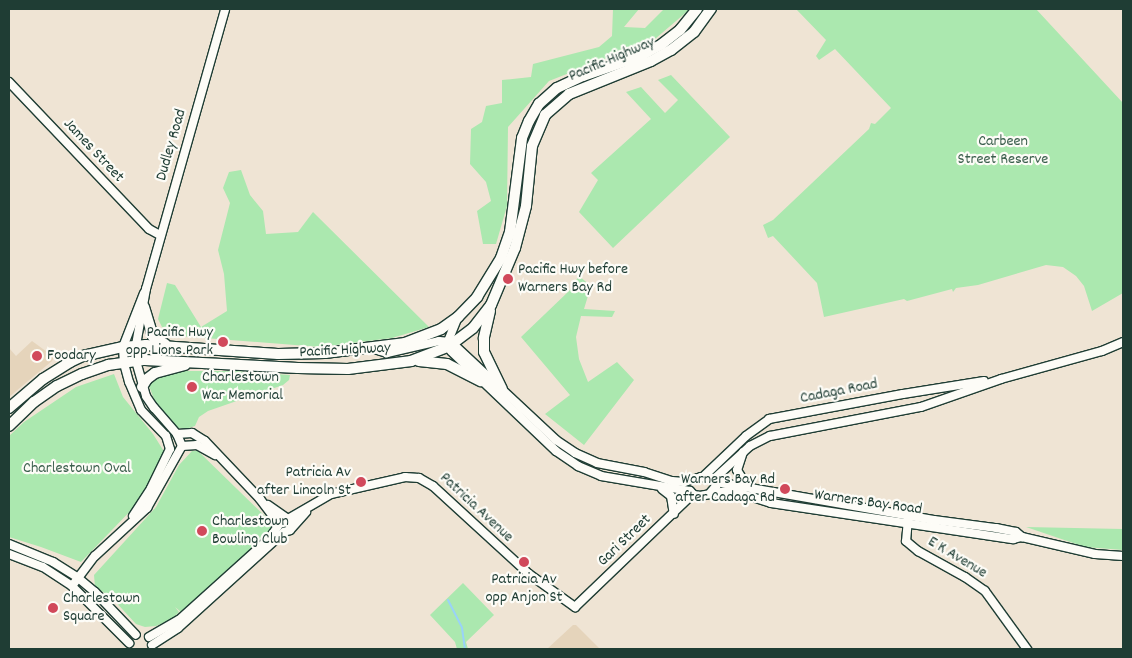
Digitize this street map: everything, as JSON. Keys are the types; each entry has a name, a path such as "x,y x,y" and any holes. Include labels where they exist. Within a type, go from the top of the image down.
{"highway":[{"name":"Pacific Highway","path":"9,408 28,390 70,362 83,356 123,347 169,346 278,354 325,353 406,343 432,334 458,317 477,297 501,258 510,232 522,138 539,104 558,88 582,76 638,56 662,44 680,30 698,9"},
{"name":"Pacific Highway","path":"9,426 34,402 57,386 93,370 124,362 195,362 328,370 411,361 450,344 473,328 491,305 521,229 526,206 530,156 535,136 545,115 561,99 574,92 651,61 671,50 694,32 711,9"},
{"path":"491,305 484,338 484,352 502,389"},
{"path":"144,306 154,339 169,346"},
{"path":"411,361 447,364 481,381"},
{"path":"142,387 147,379 155,373 195,362"}],"street":[{"name":"Dudley Road","path":"123,347 146,289 225,9"},
{"name":"James Street","path":"9,82 149,229 160,235"},
{"name":"Dudley Road","path":"146,289 136,346 136,361 142,387 154,408 178,434"},
{"path":"372,348 387,353 450,344 458,317"},
{"name":"Cadaga Road","path":"715,481 743,452 770,436 921,407 1001,379 1102,351 1123,342"},
{"name":"Warners Bay Road","path":"450,344 481,381 556,451 578,466 601,476 704,495 730,490 771,503 908,519"},
{"name":"Warners Bay Road","path":"450,344 502,389 556,440 586,459 609,466 644,472 672,481 704,477 715,481 1013,539 1022,538 1095,554 1123,556"},
{"path":"123,347 124,362 129,382 141,410 166,436 170,449 151,488 124,529"},
{"name":"Cadaga Road","path":"704,477 746,436 770,419 903,394 1001,379"},
{"path":"9,554 43,567 72,586 103,615 129,646 136,635 142,634 151,644 178,628 284,532 292,528 283,522 224,460 196,435 178,434 182,446 150,503 99,551 77,577 72,586"},
{"path":"182,446 197,445 224,460"},
{"path":"743,452 737,470 747,486"},
{"name":"Patricia Avenue","path":"151,644 269,540 283,522 330,494 405,476 419,478 433,486 529,574 576,607"},
{"path":"692,493 690,484 694,479"},
{"path":"712,492 715,481"},
{"path":"660,488 671,496 674,514"},
{"name":"Gari Street","path":"576,607 674,514 692,493"},
{"name":"Patricia Avenue","path":"292,528 314,503"},
{"name":"E K Avenue","path":"908,519 906,541 918,551 965,577 985,592 1027,649"},
{"path":"283,522 284,532"},
{"path":"9,544 53,562 77,577 95,592 136,635"}],"shaded area":[{"path":"32,341 54,357 52,361 9,397 9,348 16,356"},
{"path":"573,625 576,625 600,649 547,649"}],"green space":[{"path":"613,9 639,9 624,27 645,28 664,9 690,9 655,39 549,81 508,127 507,206 496,244 483,244 477,211 491,201 486,182 470,164 471,129 482,122 486,106 502,103 502,80 531,77 533,64 599,47 612,36"},
{"name":"Carbeen Street Reserve","path":"796,9 1036,9 1123,103 1123,293 1092,311 1084,286 1076,276 1063,267 1046,265 978,285 956,288 953,292 952,289 907,301 904,299 824,317 817,283 773,236 768,238 763,225 773,220 869,129 871,123 875,124 891,108 835,49 819,60 816,56 826,40"},
{"path":"671,75 730,137 613,248 579,212 598,180 591,173 651,119 626,92 641,87 665,113 678,100 658,80"},
{"path":"241,170 250,195 263,211 266,234 298,232 313,212 429,327 392,338 320,347 166,335 158,319 167,283 175,285 201,327 227,311 224,274 218,250 230,203 223,188 229,172"},
{"path":"579,276 591,286 584,309 615,311 612,317 581,316 576,337 579,359 588,382 617,362 634,380 584,445 545,414 570,395 521,337 569,291"},
{"path":"184,371 235,371 290,375 289,380 283,385 208,411 199,417 195,426 186,429 178,428 167,417 154,399 149,386 153,379"},
{"name":"Charlestown Oval","path":"114,374 123,397 153,434 165,453 140,501 81,562 9,537 9,436 24,422 76,387"},
{"name":"Charlestown Bowling Club","path":"192,451 198,451 271,522 271,527 268,535 181,612 175,607 179,612 172,619 156,626 145,627 136,624 111,597 95,587 94,575 156,507 179,465"},
{"path":"1026,527 1123,529 1123,550 1085,547"},
{"path":"463,583 494,615 466,642 468,649 457,649 455,642 430,615"}],"waterway":[{"path":"448,600 462,628 465,649"}],"place":[{"name":"Pacific Hwy before Warners Bay Rd","path":"508,279"},
{"name":"Pacific Hwy opp Lions Park","path":"223,342"},
{"name":"Foodary","path":"37,356"},
{"name":"Charlestown War Memorial","path":"192,387"},
{"name":"Patricia Av after Lincoln St","path":"361,482"},
{"name":"Warners Bay Rd after Cadaga Rd","path":"785,489"},
{"name":"Charlestown Bowling Club","path":"202,531"},
{"name":"Patricia Av opp Anjon St","path":"524,562"},
{"name":"Charlestown Square","path":"53,608"}]}
